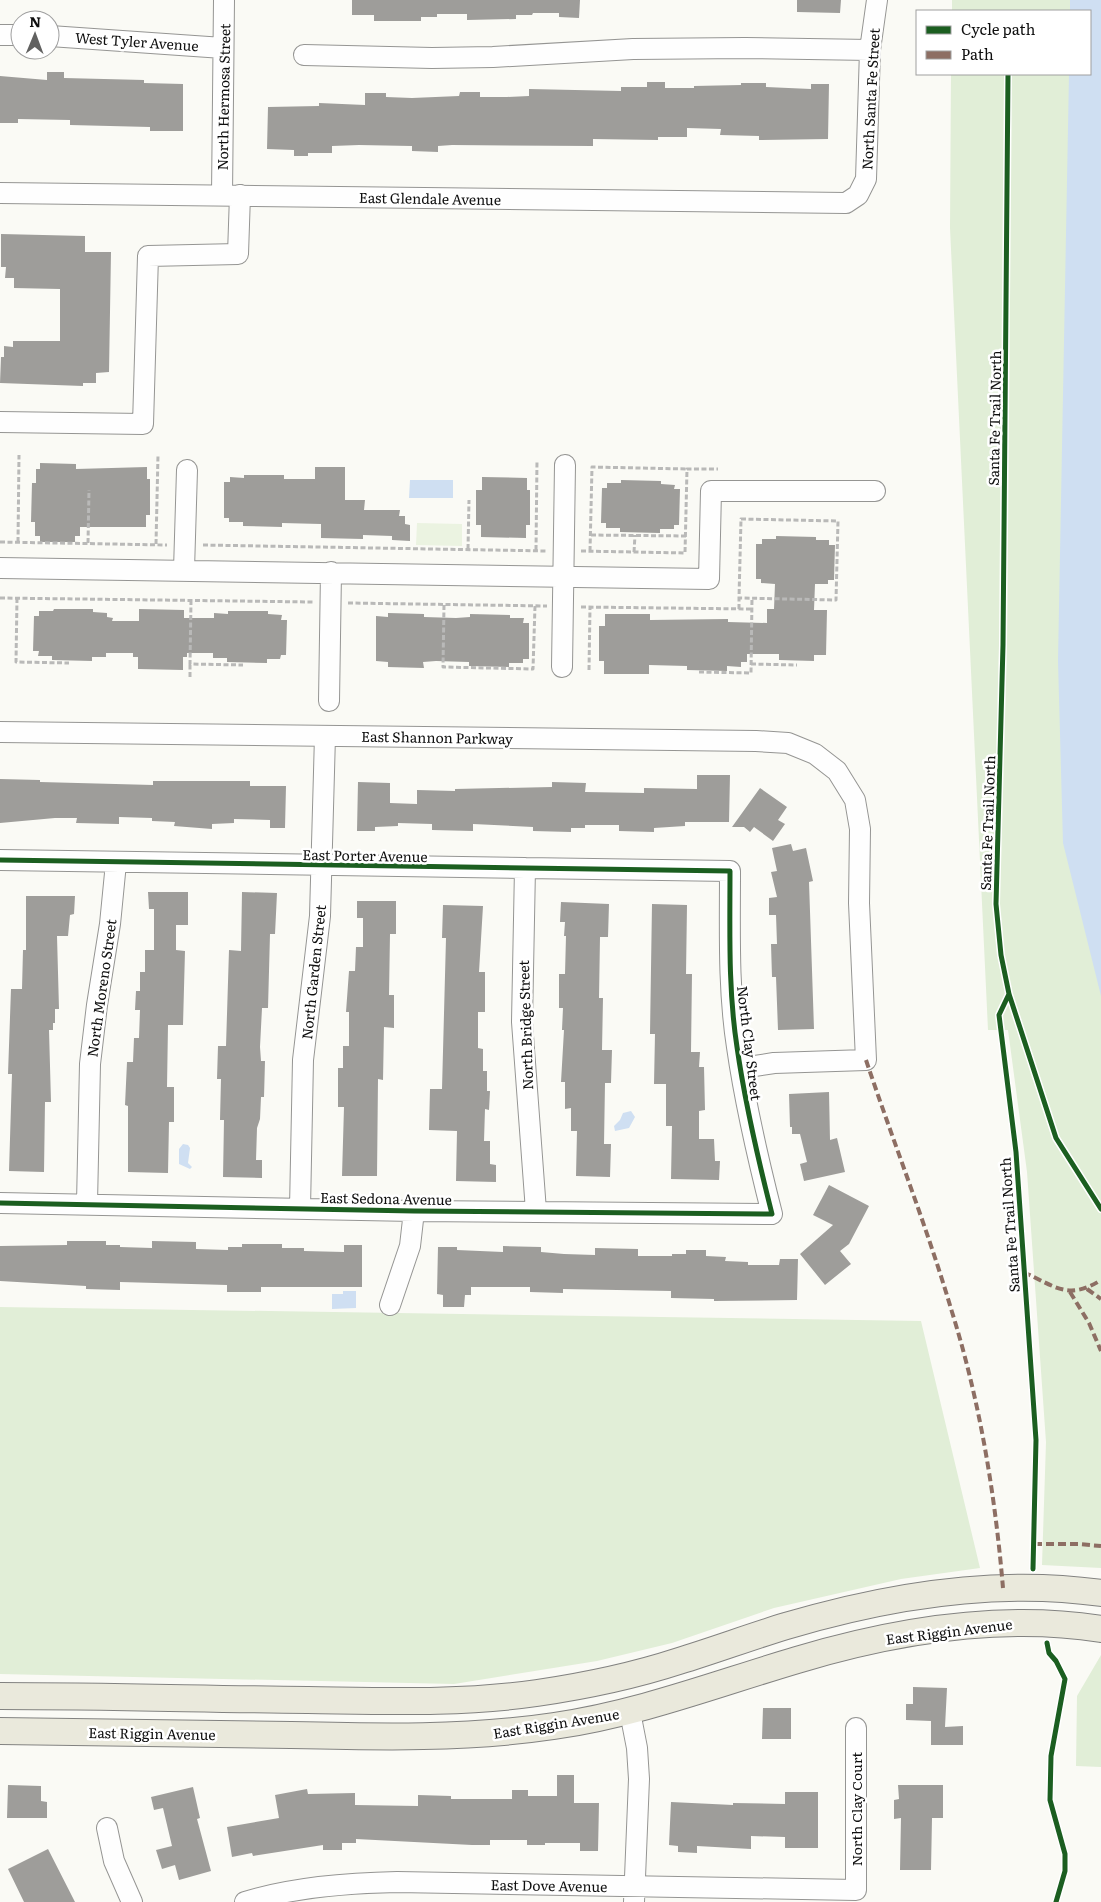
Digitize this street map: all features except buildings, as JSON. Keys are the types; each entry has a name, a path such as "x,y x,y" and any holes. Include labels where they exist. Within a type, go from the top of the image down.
{"main road":[{"path":"0,1696 424,1701 518,1695 628,1676 844,1610 918,1597 1003,1588 1052,1588 1101,1593"},
{"path":"1003,1588 1005,1623"},
{"name":"East Riggin Avenue","path":"0,1731 461,1736 555,1726 630,1712 846,1647 919,1632 1005,1623 1067,1624 1101,1628"}],"street":[{"name":"North Hermosa Street","path":"0,422 143,424 148,256 238,254 231,195 223,48 224,0"},
{"name":"North Santa Fe Street","path":"858,195 866,178 870,50 877,0"},
{"name":"West Tyler Avenue","path":"60,37 223,48"},
{"path":"304,55 450,58 633,49 870,50"},
{"name":"East Glendale Avenue","path":"0,193 831,204 846,203 858,195"},
{"path":"562,667 565,465"},
{"path":"184,570 187,470"},
{"path":"0,568 709,579 711,490 875,491"},
{"path":"329,701 331,572"},
{"name":"East Shannon Parkway","path":"0,727 28,732"},
{"name":"East Shannon Parkway","path":"0,732 788,743 815,754 837,771 855,800 860,829 858,903 866,1060 774,1063 741,1068"},
{"name":"North Garden Street","path":"300,1208 303,1060 316,955 322,866 324,736"},
{"name":"East Porter Avenue","path":"0,860 730,871"},
{"name":"North Moreno Street","path":"87,1203 92,1047 109,931 116,863"},
{"name":"North Bridge Street","path":"525,868 522,1022 536,1211"},
{"name":"North Clay Street","path":"730,871 732,1003 748,1117 772,1214"},
{"name":"East Sedona Avenue","path":"0,1203 87,1203 414,1211 772,1214"},
{"path":"390,1305 410,1246 414,1211"},
{"path":"630,1712 637,1748 639,1779 634,1894"},
{"name":"North Clay Court","path":"856,1728 856,1890"},
{"path":"107,1828 114,1861 132,1902"},
{"name":"East Dove Avenue","path":"245,1902 303,1890 357,1883 634,1894 856,1890"}],"path":[{"path":"18,542 19,455"},
{"path":"156,544 158,455"},
{"path":"536,550 537,460"},
{"path":"590,551 592,467 718,469"},
{"path":"0,542 685,553 687,469"},
{"path":"88,543 89,490"},
{"path":"468,550 470,500"},
{"path":"739,598 836,600 838,521 741,519 739,598 739,609"},
{"path":"591,534 686,536"},
{"path":"634,552 635,535"},
{"path":"0,598 751,609"},
{"path":"17,598 16,662 69,663"},
{"path":"699,672 751,673 752,598"},
{"path":"190,677 191,600"},
{"path":"444,604 443,667 533,669 535,606"},
{"path":"589,670 590,607"},
{"path":"190,664 243,665"},
{"path":"751,664 797,665"}],"green space":[{"path":"952,0 1101,0 1101,1568 1042,1565 1046,1442 1027,1172 1008,1030 988,1030 950,228 951,75 1091,75 1091,10 952,10"},
{"path":"417,523 462,524 462,546 416,545"},
{"path":"0,1307 921,1321 980,1568 901,1579 774,1608 672,1643 597,1661 454,1684 0,1674"},
{"path":"1101,1655 1101,1767 1076,1766 1077,1696"}],"water":[{"path":"1070,0 1101,0 1101,996 1063,843 1058,661 1069,75 1091,75 1091,10 1070,10"},
{"path":"410,480 453,480 453,498 409,498"},
{"path":"631,1111 635,1117 629,1128 615,1131 614,1126 620,1120 623,1113"},
{"path":"183,1144 188,1145 190,1148 188,1163 192,1167 190,1169 179,1164 179,1149"},
{"path":"343,1291 356,1291 356,1308 332,1309 332,1294 343,1294"}],"marked path":[{"path":"866,1060 932,1249 971,1380 991,1483 1003,1588"},
{"path":"1023,1272 1053,1286 1070,1290 1079,1290 1101,1280"},
{"path":"1087,1289 1101,1299"},
{"path":"1070,1292 1089,1323 1101,1351"},
{"path":"1034,1544 1101,1546"}],"cycle path":[{"name":"Santa Fe Trail North","path":"1008,75 1003,645 996,904 1001,955 1009,994 1056,1138 1101,1209"},
{"path":"0,860 730,871 730,959 734,1025 748,1110 772,1214 414,1211 0,1203"},
{"name":"Santa Fe Trail North","path":"1009,994 999,1015 1016,1152 1036,1440 1033,1569"},
{"path":"1047,1643 1049,1653 1056,1661 1065,1679 1051,1756 1050,1800 1065,1854 1065,1871 1056,1902"}]}
